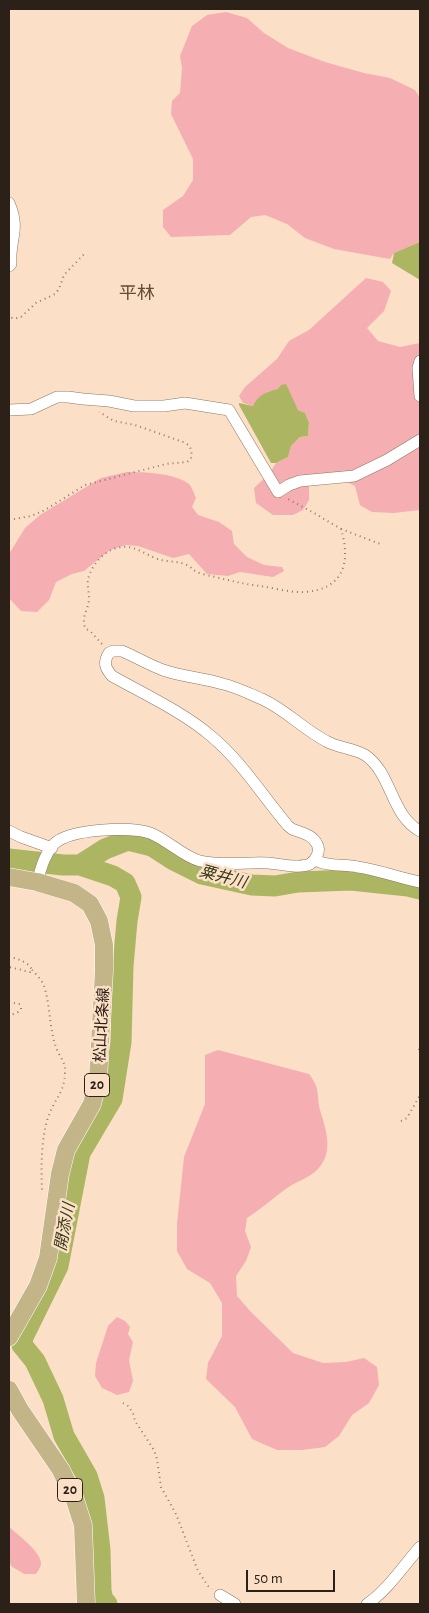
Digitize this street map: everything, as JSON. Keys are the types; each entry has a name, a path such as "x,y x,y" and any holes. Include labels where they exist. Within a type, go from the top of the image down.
{"main road":[{"name":"松山北条線","path":"9,877 38,877 82,898 90,904 99,921 104,945 101,1048 98,1080 92,1104 66,1150 60,1174 48,1258 38,1286 9,1337"},
{"name":"20","path":"9,1390 20,1410 61,1470 74,1497 83,1525 86,1604"}],"street":[{"path":"9,203 14,214 15,229 10,256 11,264 9,266"},
{"path":"420,361 418,368 420,396"},
{"path":"9,410 31,408 57,397 109,401 134,406 164,406 185,403 229,410 278,492 300,481 354,476 387,460 420,440"},
{"path":"38,877 49,851 55,843 82,834 110,829 130,829 152,834 197,860 231,864 268,863 300,866 315,860 319,851 313,838 291,828 284,821 244,768 211,736 191,721 112,676 105,669 105,662 109,653 113,651 122,650 164,670 223,684 265,700 284,711 312,734 329,743 363,754 378,769 404,817 413,827 420,831"},
{"path":"9,831 49,851"},
{"path":"315,860 322,864 344,864 361,867 420,882"},
{"path":"367,1604 373,1600 420,1547"},
{"path":"220,1594 235,1604"}],"path":[{"path":"9,313 12,318 21,317 36,303 55,294 64,275 86,252"},
{"path":"9,520 31,516 45,510 85,485 166,464 187,462 190,459 192,453 190,447 186,444 135,426 114,421 83,400"},
{"path":"278,492 341,529 383,544"},
{"path":"109,653 99,640 85,628 83,620 89,601 88,579 101,556 110,551 122,546 163,560 176,561 197,572 236,583 305,592 326,586 340,576 346,556 341,529"},
{"path":"9,956 30,965 45,987 54,1040 65,1064 66,1074 62,1092 49,1115 44,1143 42,1190"},
{"path":"9,967 30,972 32,970"},
{"path":"9,1002 18,1004 21,1006 21,1009 9,1016"},
{"path":"420,1044 420,1053"},
{"path":"402,1121 407,1118 420,1095"},
{"path":"123,1403 133,1413 140,1430 154,1450 161,1487 176,1514 198,1571 208,1586 220,1594"}],"shaded area":[{"path":"226,12 247,18 264,33 288,48 325,62 390,78 415,90 420,98 420,242 394,253 390,259 334,249 305,238 287,224 265,215 251,217 230,235 171,237 163,227 163,210 183,196 193,180 193,159 171,114 172,101 180,93 182,68 180,56 192,26 207,15"},
{"path":"420,242 420,280 392,263 394,253"},
{"path":"366,278 383,282 391,291 384,311 367,328 378,341 400,347 420,343 420,510 394,513 372,512 360,505 355,486 335,476 309,485 309,500 303,510 293,515 273,515 256,503 254,488 269,474 276,463 288,457 291,446 300,437 308,436 309,421 305,413 298,410 293,401 279,389 267,392 253,406 243,403 239,396 245,387 277,359 289,341 309,330"},
{"path":"286,384 298,410 305,413 309,422 308,436 300,437 291,446 288,457 276,463 271,463 239,403 253,406 263,394"},
{"path":"127,472 167,475 183,480 189,484 196,498 192,507 198,515 219,522 232,531 234,544 247,557 264,565 282,567 284,571 273,577 240,572 228,576 207,574 189,554 173,558 138,546 126,545 110,550 84,571 72,574 56,582 49,600 37,612 21,611 9,598 9,554 25,528 40,515 101,478"},
{"path":"218,1050 309,1074 317,1088 327,1141 327,1149 322,1164 316,1171 287,1188 247,1218 245,1231 251,1247 246,1261 236,1276 237,1296 293,1353 323,1363 346,1362 364,1358 377,1367 379,1385 369,1403 352,1415 339,1436 325,1447 302,1450 277,1450 252,1439 235,1407 206,1379 208,1363 222,1336 222,1303 210,1283 187,1269 177,1251 177,1224 184,1157 205,1104 205,1055"},
{"path":"117,1317 125,1321 130,1327 128,1334 133,1342 129,1360 133,1381 129,1392 117,1395 102,1388 95,1376 96,1363 108,1326"},
{"path":"9,1527 28,1544 40,1559 41,1563 36,1574 24,1574 11,1566 9,1559"}],"waterway":[{"name":"粟井川","path":"9,859 80,865 105,849 128,840 152,846 172,859 202,874 252,885 275,886 298,882 351,880 420,889"},
{"name":"開添川","path":"80,865 113,876 125,883 131,897 123,966 121,1042 112,1099 80,1153 58,1266 23,1337 22,1345 35,1361 53,1399 64,1436 87,1476 94,1498 100,1550 101,1591 103,1600 107,1604"}],"district":[{"name":"平林","path":"137,294"}]}
